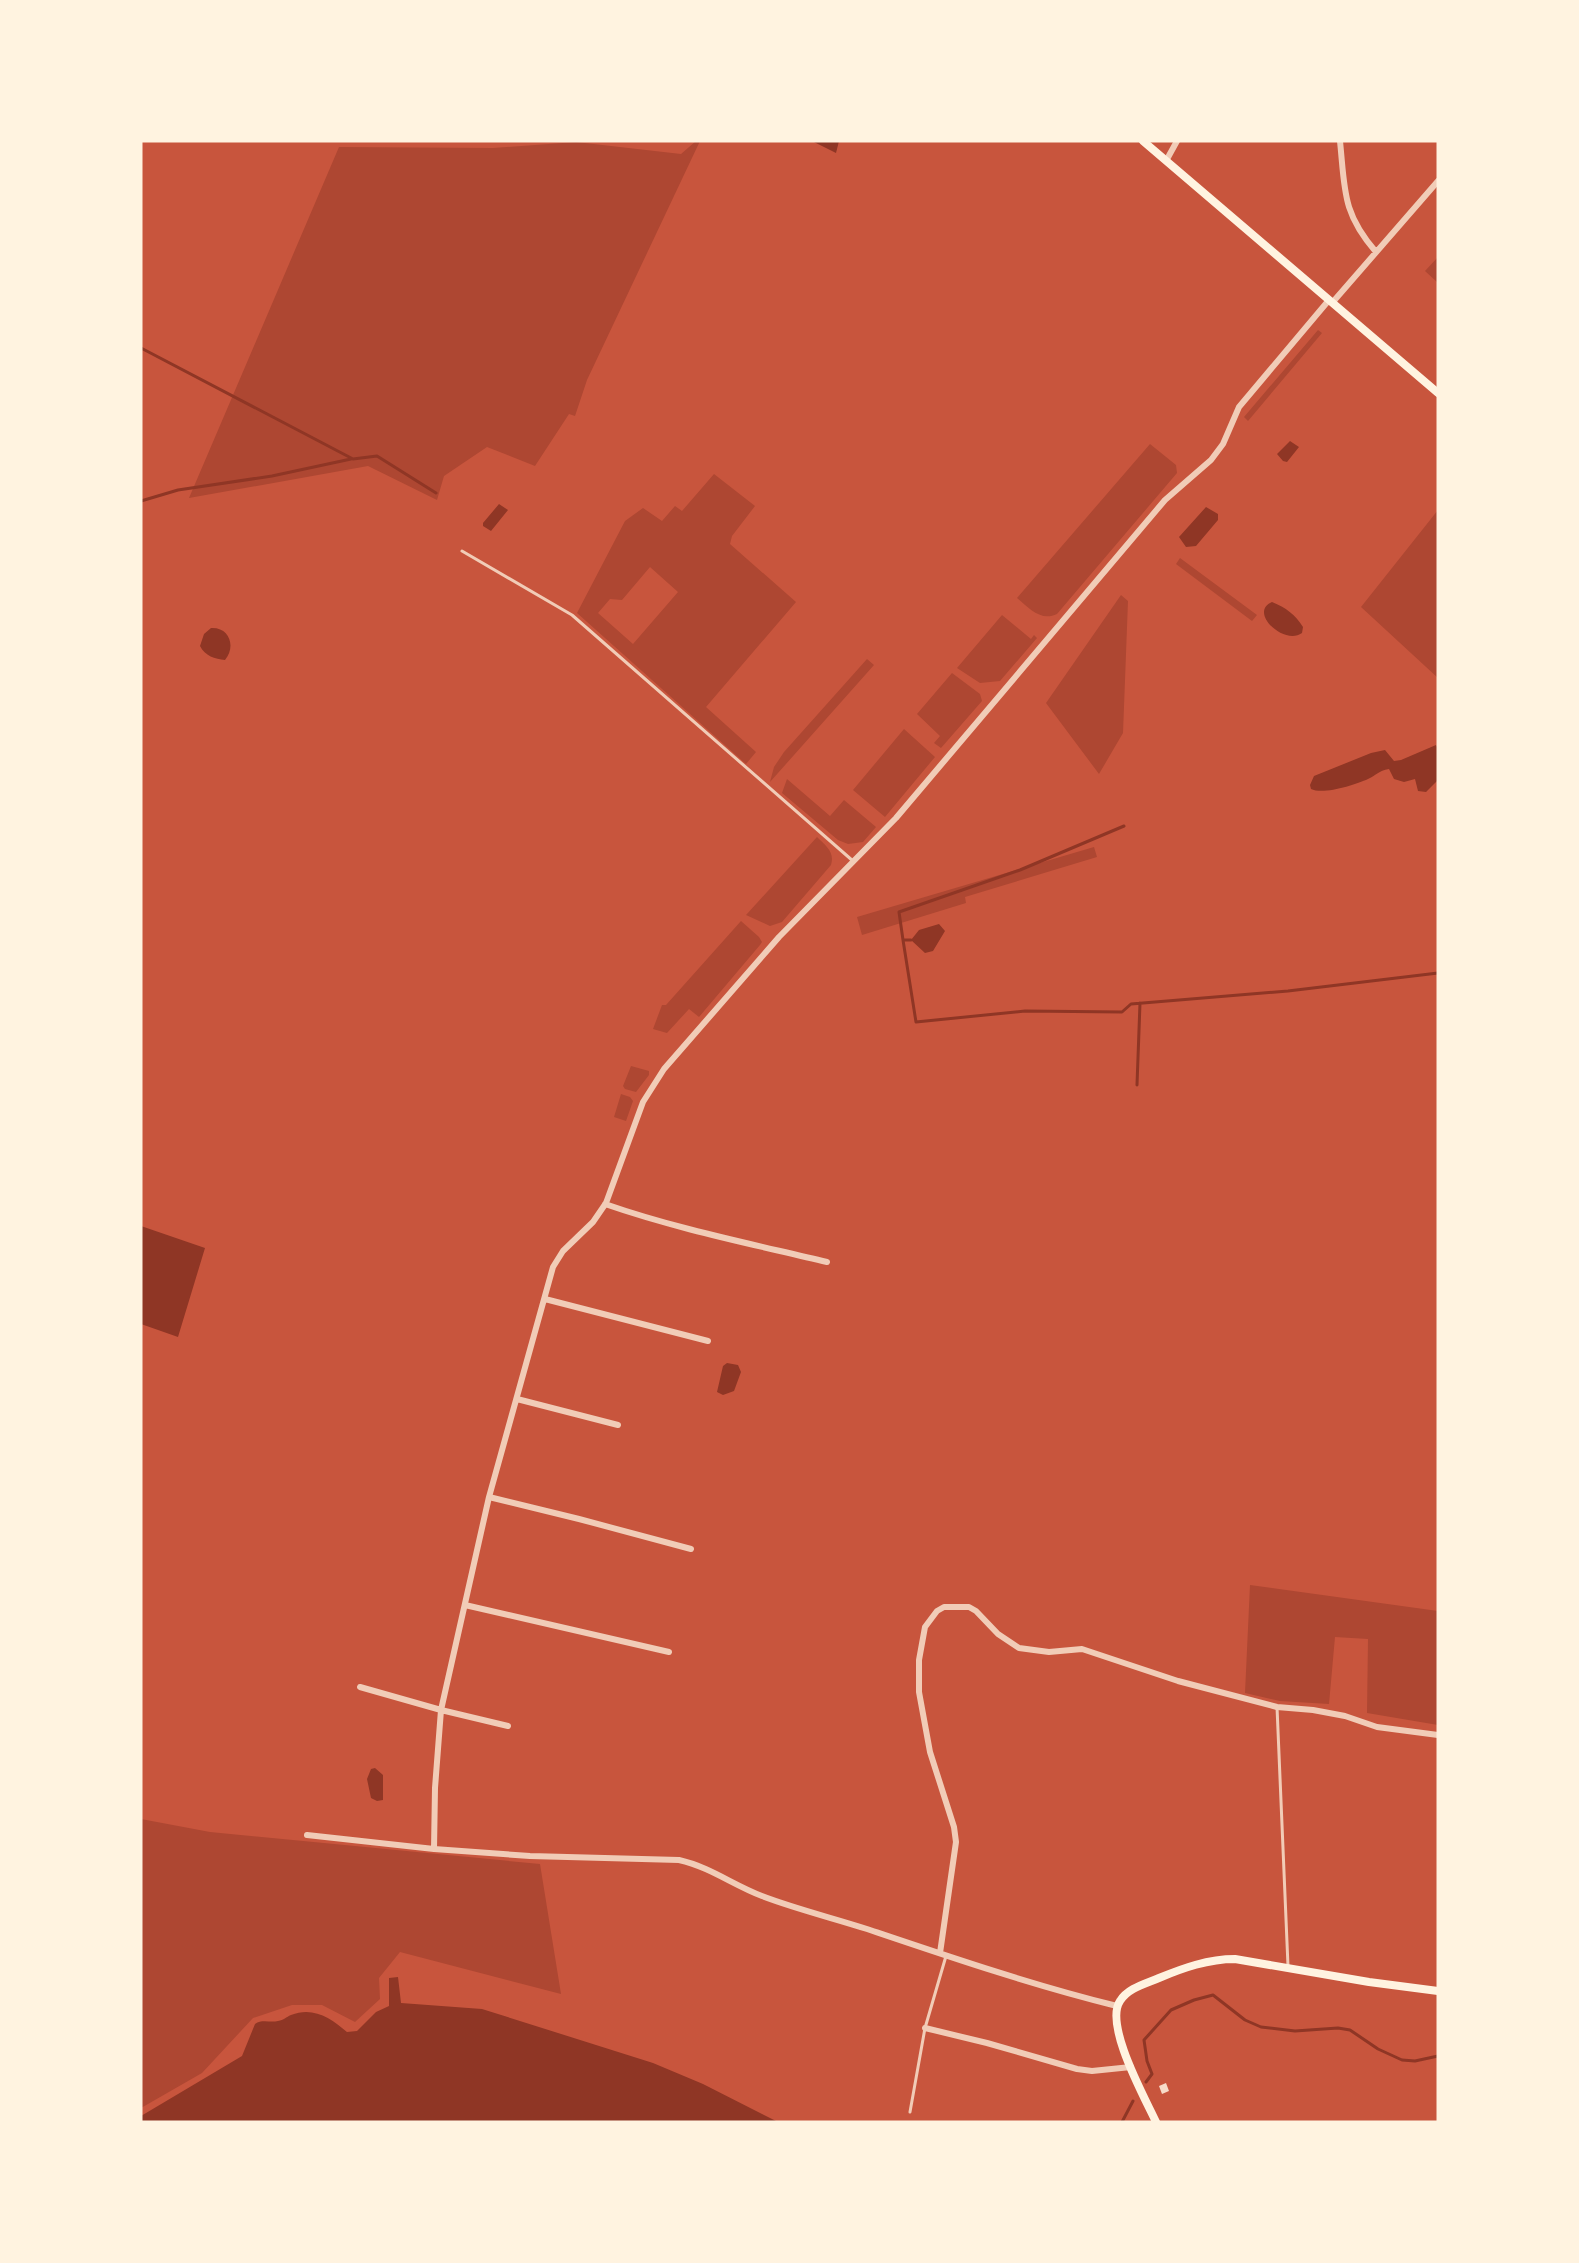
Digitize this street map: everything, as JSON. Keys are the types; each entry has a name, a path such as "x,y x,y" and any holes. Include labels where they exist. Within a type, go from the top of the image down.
{"main road":[{"path":"1143,141 1438,393"},
{"path":"1156,2122 1131,2067 1116,2023 1117,2006 1126,1994 1134,1989 1200,1964 1234,1959 1379,1984 1438,1991"}],"street":[{"path":"1341,141 1344,187 1353,220 1360,234 1376,252"},
{"path":"1166,161 1177,142"},
{"path":"434,1849 435,1788 441,1710 489,1497 544,1299 553,1267 563,1251 592,1222 605,1204 643,1102 664,1069 779,937 896,818 1165,500 1211,460 1223,444 1239,407 1438,182"},
{"path":"605,1204 639,1216 826,1262"},
{"path":"544,1299 708,1341"},
{"path":"517,1399 618,1425"},
{"path":"489,1497 691,1549"},
{"path":"465,1605 669,1652"},
{"path":"943,1954 956,1842 954,1827 930,1752 922,1715 919,1671 920,1646 925,1627 937,1611 944,1607 969,1607 976,1611 998,1634 1019,1648 1049,1652 1082,1649 1178,1680 1277,1707 1313,1710 1345,1716 1377,1727 1438,1735"},
{"path":"360,1688 508,1726"},
{"path":"307,1835 434,1849 537,1856 679,1860 700,1865 763,1896 1046,1988 1117,2006"},
{"path":"925,2028 1077,2069 1100,2071 1131,2067"}],"lane":[{"path":"462,551 572,615 853,861"},
{"path":"1277,1707 1288,1968"},
{"path":"910,2112 925,2028 943,1954"}],"shaded area":[{"path":"696,141 700,141 587,380 575,416 569,414 535,466 487,447 444,476 437,500 368,466 189,498 339,147 493,148 576,142 681,154"},
{"path":"812,141 839,141 836,153"},
{"path":"1438,257 1438,281 1437,282 1425,271"},
{"path":"1318,330 1322,333 1248,421 1244,417"},
{"path":"1290,441 1299,447 1287,462 1277,454"},
{"path":"1150,444 1176,465 1177,473 1057,614 1046,616 1031,610 1017,598"},
{"path":"714,474 755,506 732,536 730,544 796,602 706,707 756,752 746,764 577,613 625,521 643,508 662,521 675,506 682,511","holes":["650,567 678,592 633,644 598,613 610,599 622,600"]},
{"path":"499,504 508,510 491,531 483,526 483,523"},
{"path":"1206,507 1218,514 1218,520 1196,546 1186,547 1179,537"},
{"path":"1438,510 1438,678 1361,607"},
{"path":"1180,558 1257,615 1252,621 1176,564"},
{"path":"1121,595 1128,601 1123,733 1099,774 1046,703"},
{"path":"1272,602 1297,618 1303,627 1302,633 1295,636 1286,635 1271,626 1264,613 1266,607"},
{"path":"1002,615 1031,639 1034,635 1037,638 1000,681 980,683 957,668"},
{"path":"211,628 227,634 230,649 225,660 211,656 200,646 204,634"},
{"path":"867,659 874,665 770,782 774,767 784,752"},
{"path":"952,673 980,694 982,701 941,748 934,743 940,736 917,714"},
{"path":"904,729 935,757 885,817 853,790"},
{"path":"1436,745 1438,780 1426,792 1418,791 1415,779 1404,782 1394,779 1389,769 1347,786 1323,791 1311,789 1310,785 1314,776 1371,753 1385,750 1394,761"},
{"path":"787,779 830,816 844,800 876,827 863,842 848,844 838,840 782,793"},
{"path":"817,837 831,853 831,865 782,922 770,926 746,915"},
{"path":"1094,847 1097,857 965,897 966,903 862,935 857,917"},
{"path":"741,921 759,937 762,942 760,945 699,1017 689,1009 667,1033 653,1029 662,1005 666,1005"},
{"path":"939,924 945,931 933,951 925,953 911,940 919,930"},
{"path":"631,1066 649,1071 649,1075 636,1092 625,1089 623,1086"},
{"path":"621,1094 630,1097 633,1101 626,1121 614,1117"},
{"path":"141,1226 205,1248 178,1337 141,1324"},
{"path":"727,1363 738,1365 741,1372 734,1391 723,1395 717,1392 723,1366"},
{"path":"1250,1585 1438,1611 1438,1725 1367,1713 1368,1639 1335,1637 1329,1704 1280,1701 1245,1693"},
{"path":"375,1768 383,1775 383,1800 377,1801 371,1798 367,1779 371,1769"},
{"path":"141,1819 210,1832 540,1864 561,1994 400,1952 379,1978 380,1999 355,2022 322,2005 292,2005 253,2018 202,2073 141,2108"},
{"path":"398,1977 401,2003 482,2009 653,2063 703,2084 778,2122 141,2122 141,2116 242,2056 255,2024 280,2021 291,2015 307,2012 328,2018 347,2032 357,2031 376,2012 389,2006 389,1978"}],"building":[{"path":"1166,2083 1169,2091 1162,2094 1159,2086"}],"waterway":[{"path":"141,348 353,459 377,456 436,493"},
{"path":"141,501 178,490 272,476 351,459"},
{"path":"903,940 899,912 1020,870 1124,826"},
{"path":"911,940 903,940 916,1022 1025,1011 1122,1012 1131,1004 1288,991 1438,973"},
{"path":"1137,1085 1140,1003"},
{"path":"1146,2082 1152,2074 1147,2061 1144,2040 1171,2010 1213,1995 1245,2020 1261,2027 1295,2031 1338,2028 1350,2030 1378,2049 1402,2060 1415,2061 1438,2056"},
{"path":"1122,2122 1133,2101"}]}
